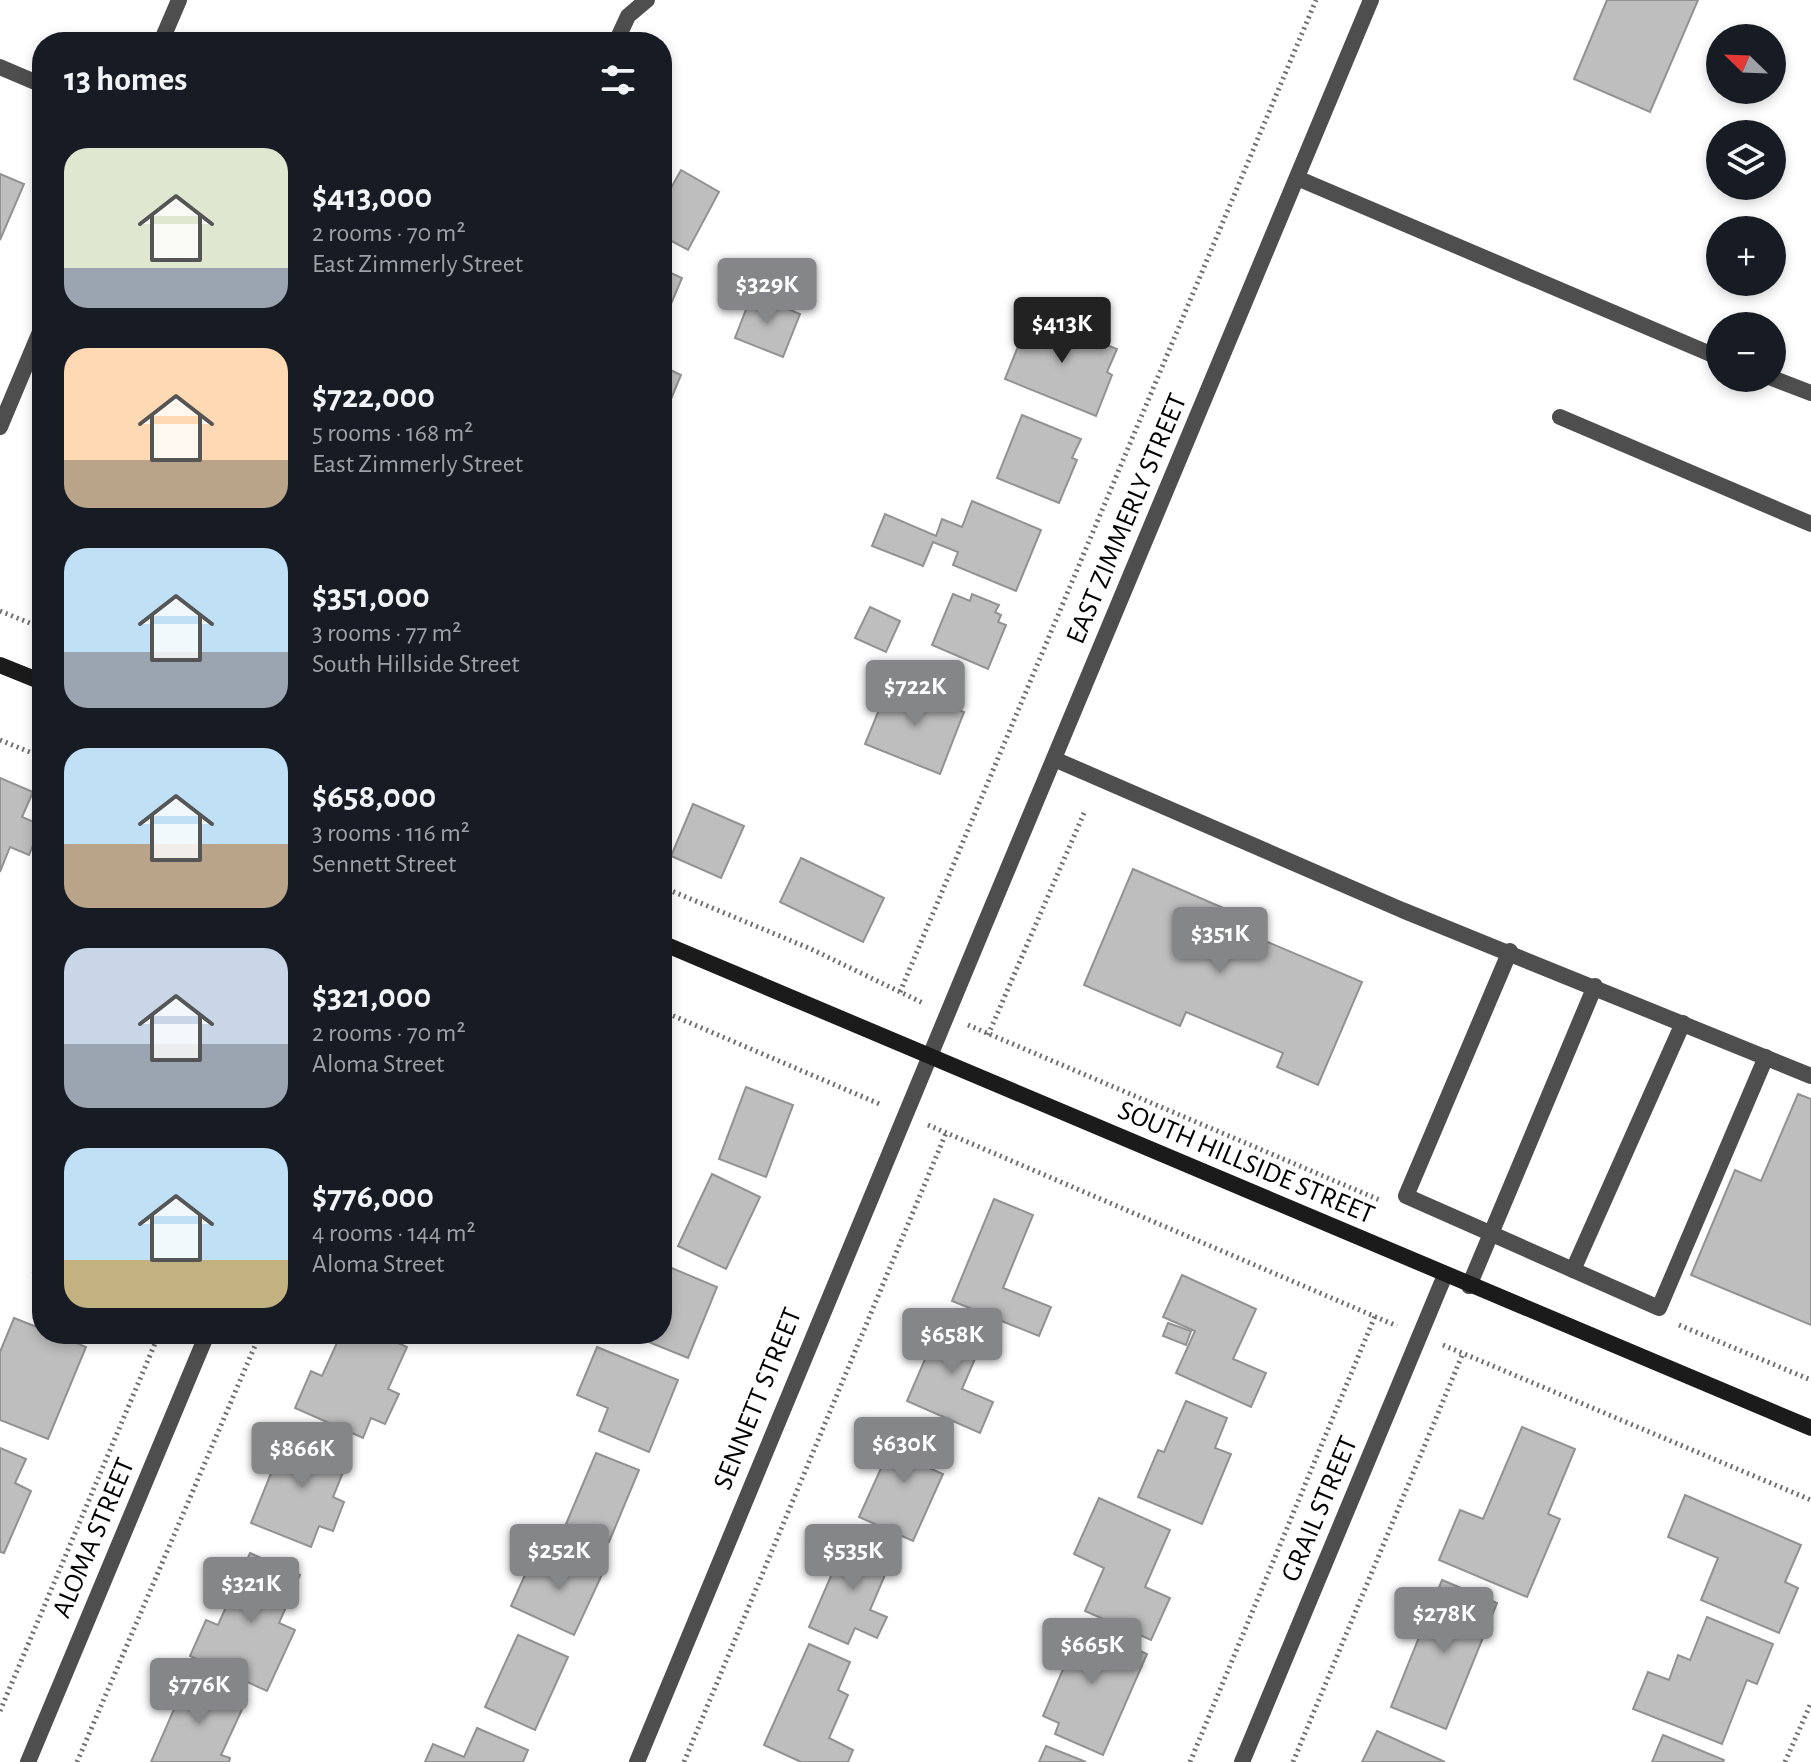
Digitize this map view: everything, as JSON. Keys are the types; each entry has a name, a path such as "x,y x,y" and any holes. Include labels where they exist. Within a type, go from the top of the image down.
{"main road":[{"path":"0,665 32,678"},
{"name":"SOUTH HILLSIDE STREET","path":"672,947 1811,1428"}],"street":[{"path":"165,32 179,0"},
{"path":"621,32 628,16 647,0"},
{"name":"EAST ZIMMERLY STREET","path":"927,1056 1371,0"},
{"path":"0,67 32,81"},
{"path":"1297,178 1706,352"},
{"path":"0,427 32,351"},
{"path":"1786,383 1811,393"},
{"path":"1560,417 1811,524"},
{"path":"1054,759 1402,910 1510,951 1811,1076"},
{"path":"1510,951 1402,1201 1490,1233 1664,1315 1766,1057"},
{"path":"1469,1286 1595,986"},
{"path":"1573,1270 1683,1023"},
{"name":"SENNETT STREET","path":"637,1762 927,1056"},
{"name":"GRAIL STREET","path":"1242,1762 1445,1275"},
{"name":"ALOMA STREET","path":"28,1762 203,1344"}],"path":[{"path":"900,992 1316,0"},
{"path":"0,611 32,624"},
{"path":"0,740 32,753"},
{"path":"988,1035 1084,813"},
{"path":"672,891 811,949 988,1035 1402,1201"},
{"path":"672,1015 1811,1500"},
{"path":"684,1762 946,1133"},
{"path":"1664,1315 1811,1380"},
{"path":"1190,1762 1375,1316"},
{"path":"0,1711 155,1344"},
{"path":"77,1762 256,1344"},
{"path":"1293,1762 1463,1353"},
{"path":"1785,1762 1811,1703"}],"building":[{"path":"1607,0 1698,0 1650,112 1574,79"},
{"path":"681,170 719,192 688,250 672,241 672,186"},
{"path":"0,174 24,184 0,240"},
{"path":"672,274 682,278 672,302"},
{"path":"752,294 800,314 783,357 735,338"},
{"path":"1031,314 1117,349 1107,372 1112,375 1096,416 1005,379"},
{"path":"672,371 681,375 672,397"},
{"path":"1022,415 1081,439 1072,458 1077,460 1059,503 997,478"},
{"path":"972,501 1041,530 1016,591 953,565 958,552 933,542 923,566 872,546 885,514 936,536 942,519 962,527"},
{"path":"953,594 970,601 972,594 999,605 995,612 1001,615 998,622 1006,625 988,669 932,645"},
{"path":"870,607 900,621 886,652 855,638"},
{"path":"890,683 964,712 940,774 865,744"},
{"path":"0,778 32,792 22,817 32,821 32,848 29,855 10,847 0,872"},
{"path":"693,804 744,826 721,878 672,856"},
{"path":"801,858 884,898 863,942 780,902"},
{"path":"1133,869 1249,919 1244,932 1362,982 1318,1085 1277,1067 1283,1053 1186,1012 1180,1026 1084,985"},
{"path":"746,1087 793,1105 766,1177 719,1159"},
{"path":"1798,1094 1811,1099 1811,1325 1691,1275 1735,1170 1761,1181"},
{"path":"712,1174 760,1197 726,1269 678,1246"},
{"path":"994,1199 1033,1215 1003,1288 1051,1307 1039,1336 952,1301"},
{"path":"672,1268 717,1287 688,1358 654,1344 672,1344"},
{"path":"1182,1275 1256,1309 1233,1359 1266,1373 1251,1407 1176,1373 1195,1331 1163,1317"},
{"path":"944,1315 986,1333 962,1389 993,1402 980,1433 907,1401"},
{"path":"14,1318 32,1325 32,1344 79,1344 86,1347 48,1439 0,1420 0,1352"},
{"path":"1168,1323 1191,1331 1186,1345 1163,1336"},
{"path":"336,1344 400,1344 407,1347 388,1389 399,1394 385,1424 371,1418 363,1438 295,1408 311,1371 322,1376"},
{"path":"597,1347 678,1380 649,1452 599,1431 608,1408 577,1395"},
{"path":"1186,1401 1227,1418 1215,1448 1231,1454 1202,1524 1138,1497 1158,1450 1164,1452"},
{"path":"900,1426 940,1444 929,1468 943,1474 913,1541 859,1517"},
{"path":"1522,1427 1575,1449 1548,1514 1560,1519 1527,1597 1439,1560 1460,1510 1483,1519"},
{"path":"288,1431 350,1455 333,1497 344,1502 333,1531 319,1526 311,1547 251,1523"},
{"path":"0,1448 26,1459 15,1483 31,1491 4,1553 0,1552"},
{"path":"596,1453 639,1470 609,1542 566,1524"},
{"path":"1685,1495 1801,1545 1785,1582 1798,1588 1779,1633 1701,1600 1718,1558 1668,1537"},
{"path":"1099,1498 1170,1530 1145,1587 1170,1598 1151,1640 1085,1611 1104,1568 1074,1554"},
{"path":"849,1534 894,1554 870,1610 887,1617 877,1638 855,1628 848,1644 809,1627"},
{"path":"250,1553 300,1575 279,1623 295,1630 267,1691 190,1656 206,1620 218,1625"},
{"path":"576,1553 606,1566 574,1635 511,1606 533,1557 567,1573"},
{"path":"1442,1580 1497,1603 1446,1729 1391,1707"},
{"path":"1707,1617 1773,1644 1757,1684 1747,1680 1722,1744 1633,1709 1648,1672 1669,1680 1678,1655 1690,1660"},
{"path":"1069,1620 1147,1654 1103,1755 1055,1734 1059,1723 1043,1716 1067,1660 1054,1654"},
{"path":"518,1635 568,1657 535,1730 485,1707"},
{"path":"809,1644 850,1662 838,1690 848,1695 829,1738 853,1750 848,1762 801,1762 764,1745"},
{"path":"188,1677 245,1703 221,1755 230,1758 229,1762 151,1762"},
{"path":"477,1728 528,1750 523,1762 425,1762 433,1744 464,1757"},
{"path":"1377,1731 1445,1762 1362,1762"},
{"path":"1663,1735 1724,1760 1652,1762"},
{"path":"1046,1746 1086,1762 1039,1762"}]}
